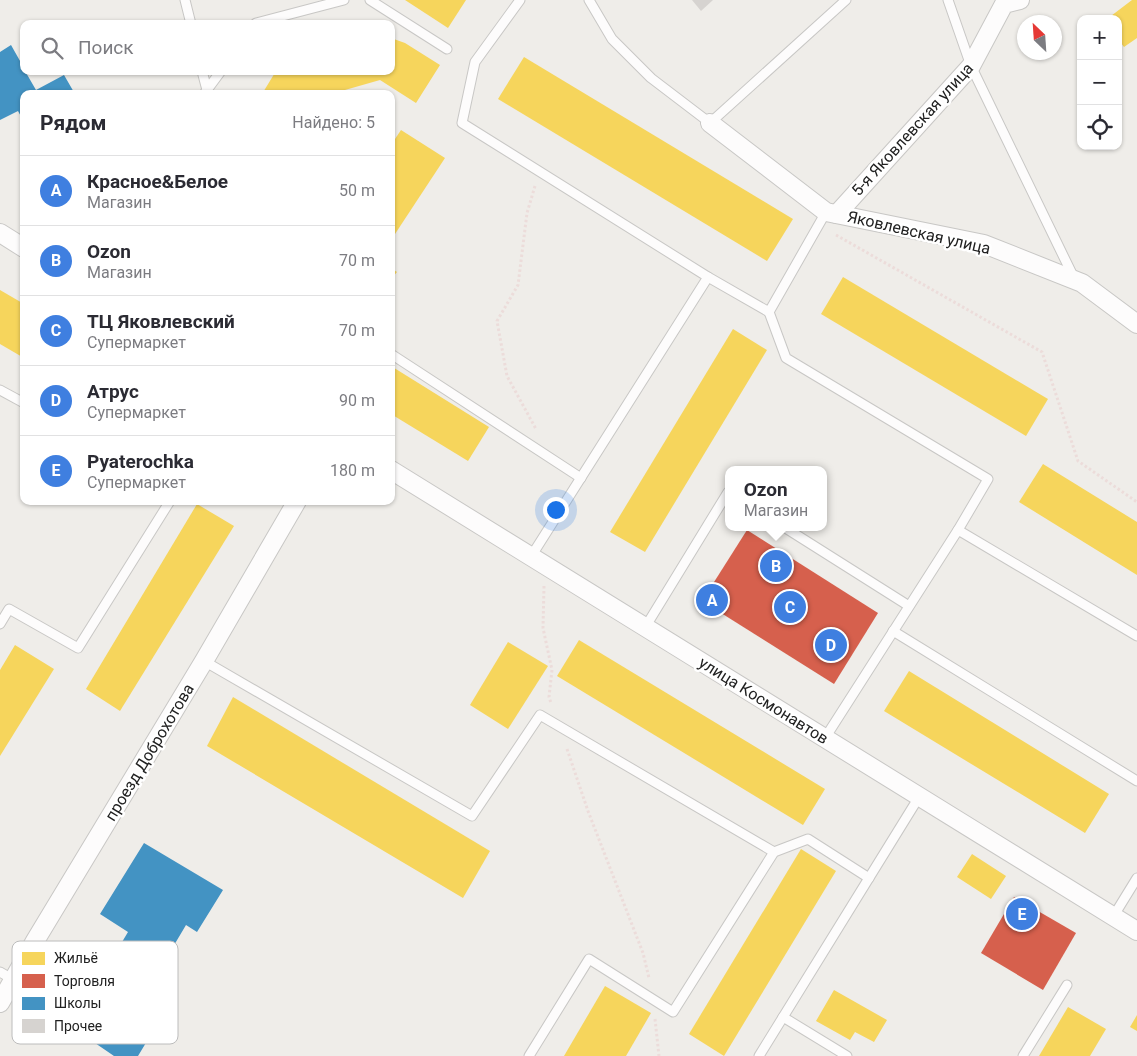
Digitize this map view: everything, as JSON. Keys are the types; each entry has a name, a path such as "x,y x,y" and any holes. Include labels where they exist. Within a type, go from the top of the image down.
{"street":[{"name":"5-я Яковлевская улица","path":"827,217 971,66 1004,4 1020,0"},
{"name":"Яковлевская улица","path":"710,123 827,217 984,244 1082,283 1137,324"},
{"path":"0,233 20,246"},
{"name":"улица Космонавтов","path":"395,472 538,559 1137,932"},
{"name":"проезд Доброхотова","path":"36,941 204,661 295,505"},
{"name":"проезд Доброхотова","path":"0,1003 7,976"}],"lane":[{"path":"185,0 190,20"},
{"path":"270,20 344,0"},
{"path":"370,0 447,49"},
{"path":"520,0 475,62 462,123 708,278 769,312 786,358 988,479 958,530 825,738"},
{"path":"590,0 612,39 651,78 710,123 846,0"},
{"path":"948,0 971,66 1075,280"},
{"path":"203,75 205,90"},
{"path":"207,90 218,75"},
{"path":"769,312 827,217"},
{"path":"538,559 581,478 708,278"},
{"path":"395,357 581,478"},
{"path":"0,390 20,401"},
{"path":"646,626 725,497"},
{"path":"0,624 9,609 78,648 167,505"},
{"path":"958,530 1137,636"},
{"path":"790,531 909,606"},
{"path":"893,630 1137,781"},
{"path":"204,661 472,816 540,716 774,852"},
{"path":"759,1056 919,797"},
{"path":"529,1056 589,959 673,1012 774,852 808,839 869,878"},
{"path":"1113,917 1137,878"},
{"path":"1023,1056 1066,985"},
{"path":"783,1017 847,1056"}],"path":[{"path":"540,171 526,213 518,285 497,321 507,376 551,458"},
{"path":"827,217 1042,352 1078,461 1137,502"},
{"path":"538,559 543,628 552,670 549,697 588,811 644,953 653,999 659,1056"}],"building: Жильё":[{"path":"405,0 466,0 448,28"},
{"path":"1132,0 1137,0 1137,38 1124,47 1122,44 1122,15 1112,15"},
{"path":"395,39 405,43 440,65 416,103 380,80 345,90 264,90 274,75 395,75"},
{"path":"524,57 793,219 767,261 498,99"},
{"path":"401,130 445,158 395,234 395,139"},
{"path":"843,277 1048,399 1026,436 821,314"},
{"path":"0,290 20,302 20,356 0,344"},
{"path":"733,329 767,350 645,552 610,532"},
{"path":"395,368 489,427 468,461 395,416"},
{"path":"1043,464 1137,522 1137,575 1019,502"},
{"path":"196,505 234,526 120,711 86,689"},
{"path":"579,640 825,789 803,825 557,676"},
{"path":"508,642 548,666 508,729 470,705"},
{"path":"15,645 54,669 0,756 0,670"},
{"path":"909,671 1109,794 1085,833 884,711"},
{"path":"233,697 490,851 463,898 207,746"},
{"path":"801,849 836,871 724,1056 689,1034"},
{"path":"972,854 1006,876 991,899 957,877"},
{"path":"605,986 651,1013 626,1056 564,1056"},
{"path":"834,990 887,1020 874,1042 855,1032 850,1040 816,1021"},
{"path":"1068,1007 1106,1029 1090,1056 1039,1056"},
{"path":"1137,1015 1137,1031 1130,1027"}],"building: Торговля":[{"path":"746,531 749,531 878,613 834,684 702,601"},
{"path":"1014,897 1076,933 1043,990 981,953"}],"building: Школы":[{"path":"11,45 20,61 20,75 27,75 36,90 20,90 20,115 18,111 0,120 0,52"},
{"path":"64,75 73,90 36,90"},
{"path":"144,843 223,890 197,932 186,925 177,941 123,941 128,932 100,914"},
{"path":"96,1044 145,1044 138,1056 114,1056"}],"building: Прочее":[{"path":"692,0 713,0 701,11"}],"place":[{"name":"Ozon","path":"776,566"},
{"name":"Красное&Белое","path":"712,600"},
{"name":"ТЦ Яковлевский","path":"790,607"},
{"name":"Атрус","path":"831,645"},
{"name":"Pyaterochka","path":"1022,914"}]}
